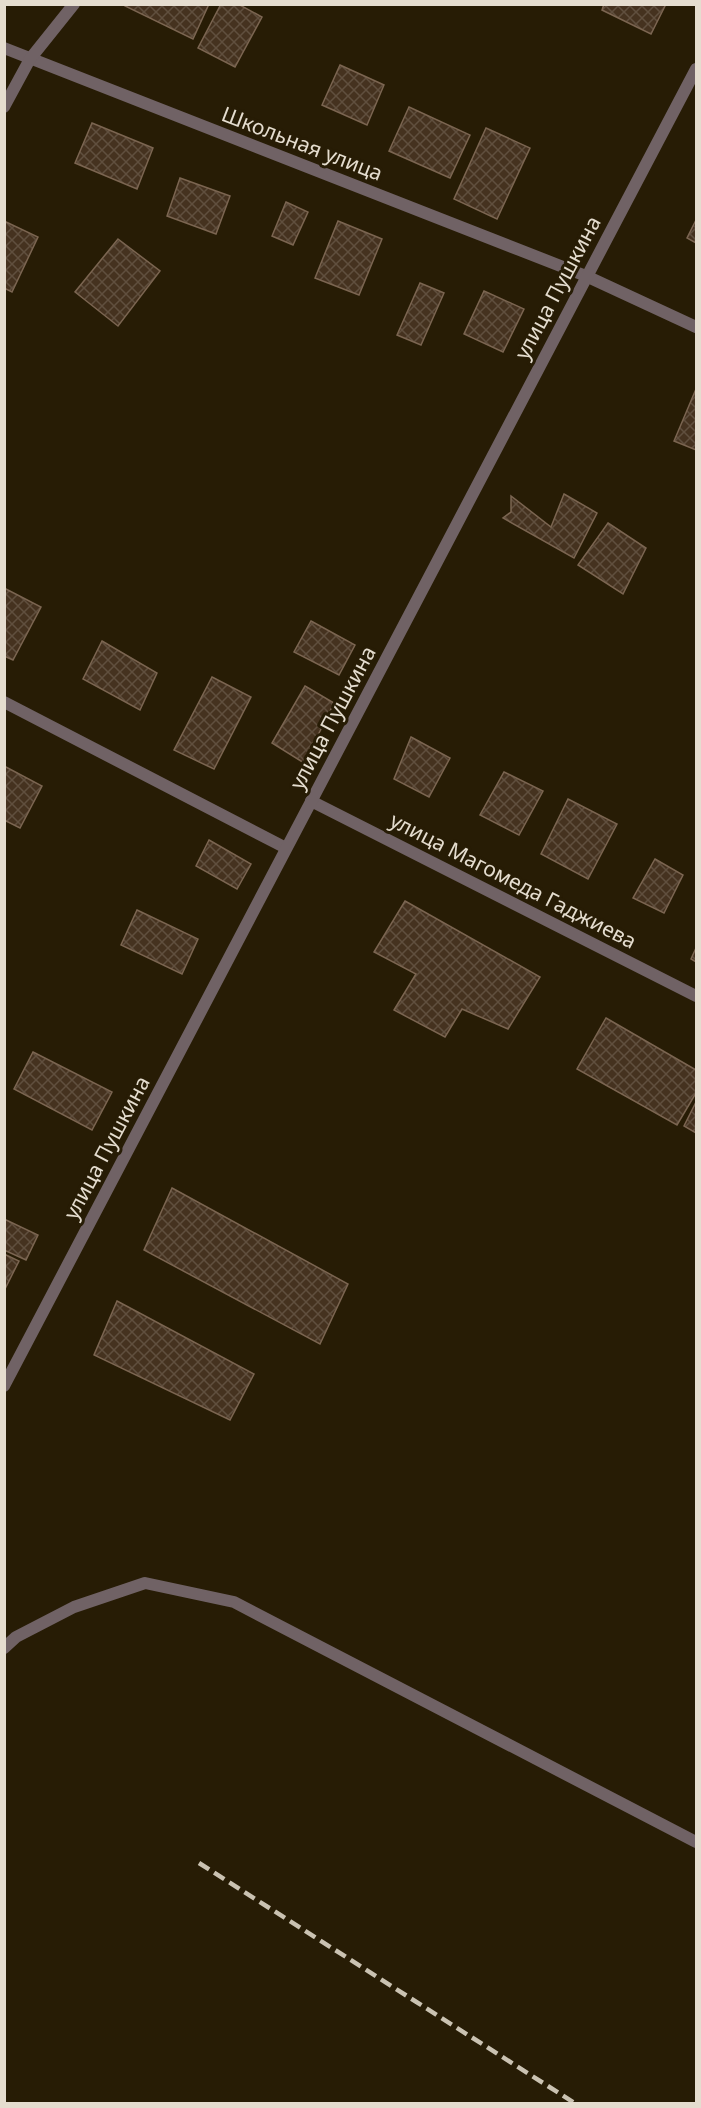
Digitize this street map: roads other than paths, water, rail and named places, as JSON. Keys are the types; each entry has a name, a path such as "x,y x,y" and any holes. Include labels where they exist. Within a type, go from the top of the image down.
{"street":[{"path":"4,107 30,59 74,4"},
{"name":"Школьная улица","path":"4,48 586,276 696,327"},
{"name":"улица Пушкина","path":"4,1386 696,69"},
{"path":"4,702 286,848"},
{"name":"улица Магомеда Гаджиева","path":"311,801 696,996"},
{"path":"4,1648 16,1637 74,1607 145,1583 234,1602 695,1837"}],"railway":[{"path":"199,1863 576,2104"}]}
